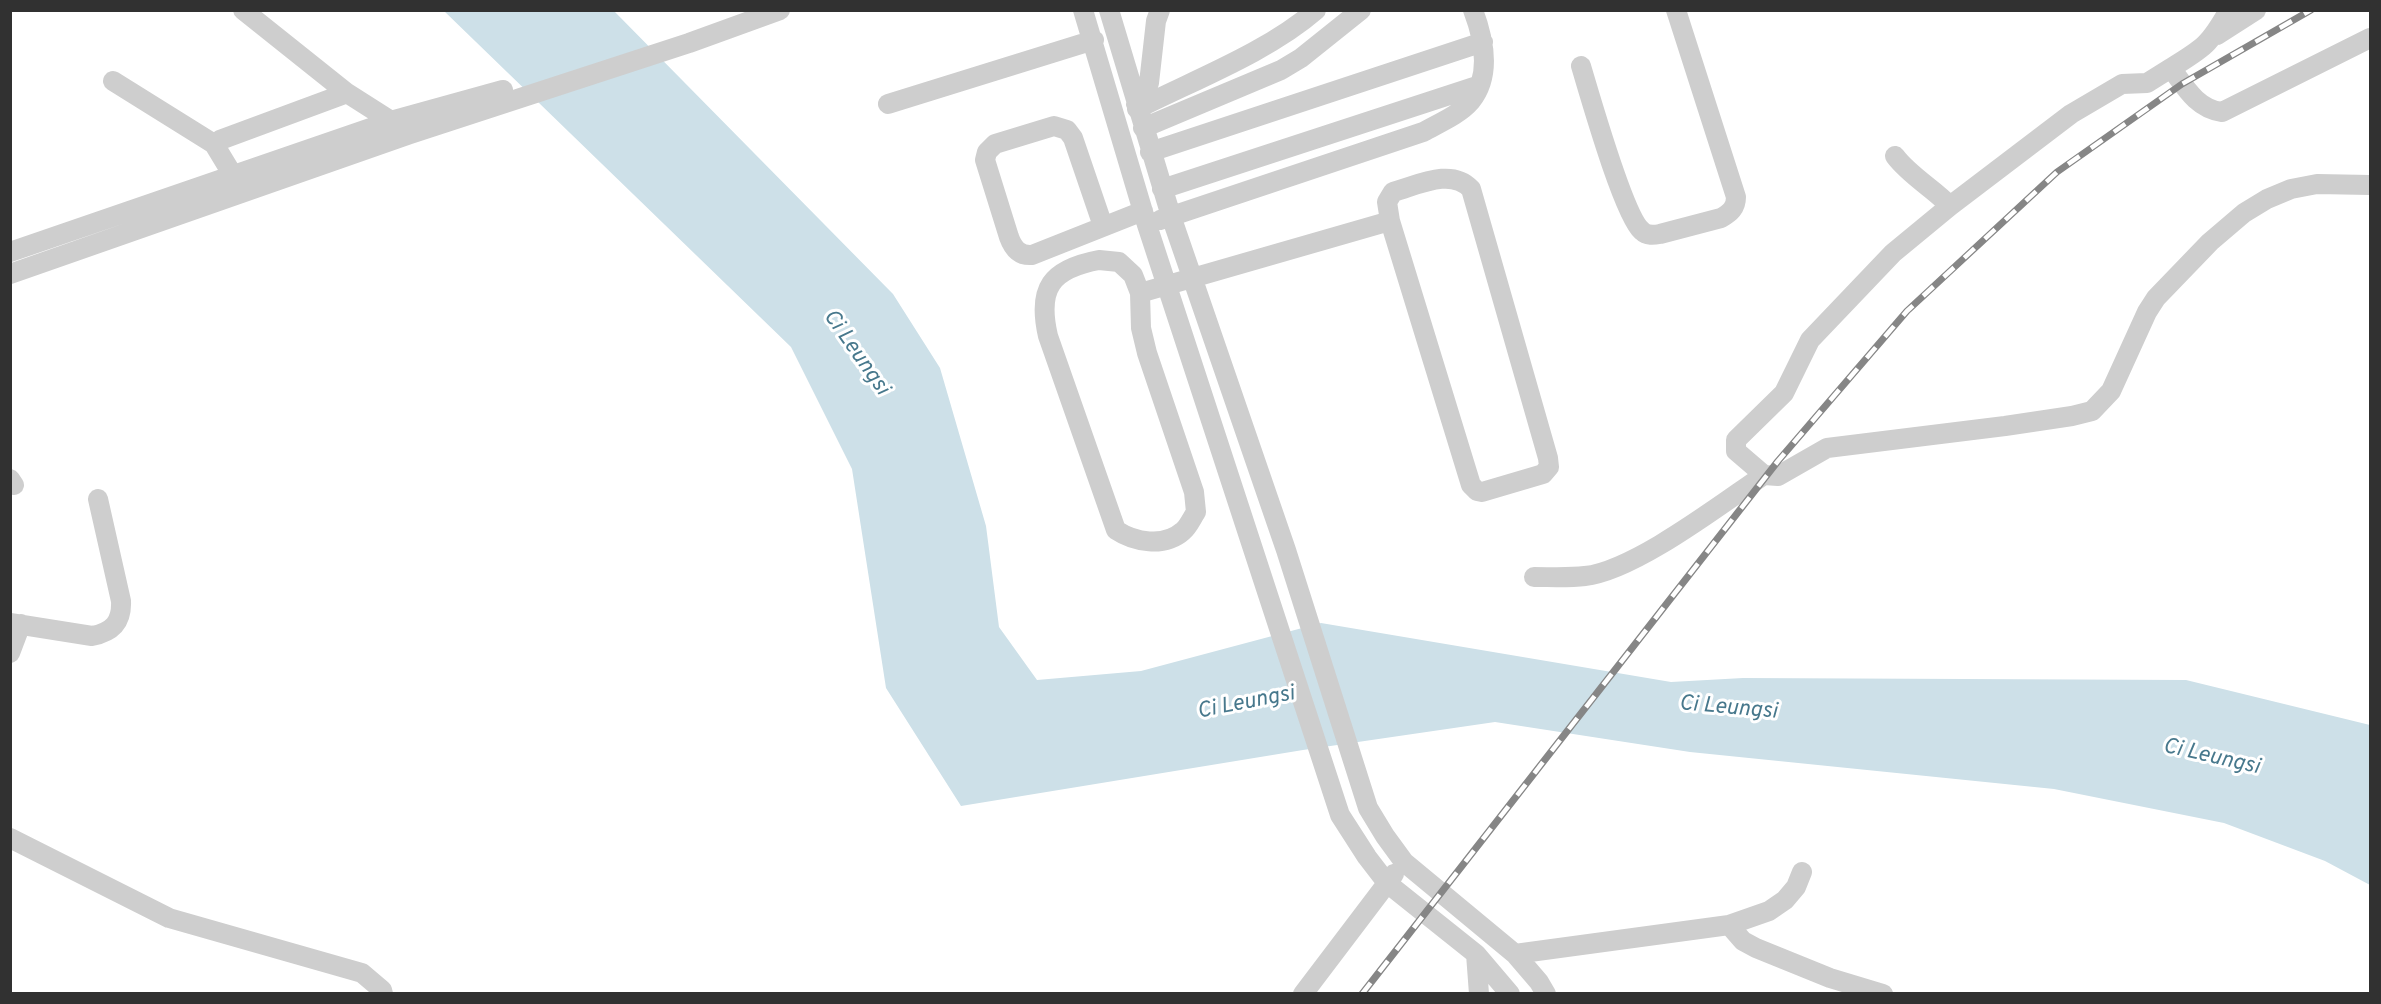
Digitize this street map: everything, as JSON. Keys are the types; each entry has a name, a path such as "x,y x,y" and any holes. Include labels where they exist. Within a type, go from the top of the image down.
{"street":[{"path":"243,10 347,93 391,121"},
{"path":"688,37 745,10"},
{"path":"10,274 244,194 494,99 780,10"},
{"path":"1083,10 1094,40 1166,284 1340,815 1366,857 1387,883 1476,954 1510,993"},
{"path":"1109,10 1162,189 1286,550 1368,808 1404,862 1515,954 1546,993"},
{"path":"1137,106 1149,83 1155,21 1160,10"},
{"path":"1137,106 1266,46 1290,31 1316,10"},
{"path":"1143,128 1281,70 1308,53 1361,10"},
{"path":"1103,226 1073,138 1068,130 1054,126 995,144 987,152 985,160 1009,237 1016,251 1026,256 1103,226 1145,218 1171,216 1423,132 1453,116 1470,101 1480,85 1484,69 1481,29 1473,10"},
{"path":"1581,66 1628,210 1643,232 1649,235 1660,234 1721,218 1728,214 1736,203 1736,197 1676,10"},
{"path":"2229,10 2214,37 2202,50 2147,83 2122,84 2071,114 1950,206 1893,253 1810,340 1784,393 1736,441 1736,451 1764,475 1778,476 1827,448 2005,426 2092,411 2111,391 2147,312 2156,298 2210,242 2244,213 2267,199 2291,189 2318,184 2370,185"},
{"path":"2214,37 2256,10"},
{"path":"2171,68 2192,96 2209,111 2222,112 2370,38"},
{"path":"888,104 1094,40"},
{"path":"1150,152 1483,42"},
{"path":"113,81 213,144 244,194"},
{"path":"1162,189 1480,85"},
{"path":"213,144 294,111 347,93"},
{"path":"10,252 391,121 494,99"},
{"path":"1895,156 1905,169 1936,191 1950,206"},
{"path":"1449,178 1464,182 1471,189 1548,458 1549,467 1543,474 1482,492 1477,491 1471,485 1390,221 1387,202 1393,192 1449,178"},
{"path":"1140,293 1390,221"},
{"path":"1099,260 1119,262 1133,276 1140,293 1141,328 1147,353 1194,492 1196,512 1183,532 1168,539 1142,542 1129,539 1116,531 1043,316 1045,295 1054,280 1073,265 1099,260"},
{"path":"1534,577 1586,576 1611,569 1648,551 1764,475"},
{"path":"10,653 16,623 92,636 114,628 119,621 122,612 121,601 98,499"},
{"path":"10,837 169,918 362,973 383,993"},
{"path":"1303,993 1404,862"},
{"path":"1515,954 1729,925 1760,914 1785,900 1796,887 1802,872"},
{"path":"1729,925 1743,941 1756,948 1830,978 1883,993"},
{"path":"1476,954 1479,993"}],"water":[{"name":"Ci Leungsi","path":"444,11 614,11 893,294 940,368 986,526 999,627 1037,680 1141,671 1321,623 1671,682 1743,678 2186,680 2370,725 2370,885 2325,861 2224,823 2054,789 1690,752 1495,722 1303,750 961,806 886,688 852,469 791,347"}],"railway":[{"path":"1362,994 1778,461 1907,311 2057,172 2182,84 2311,10"}]}
